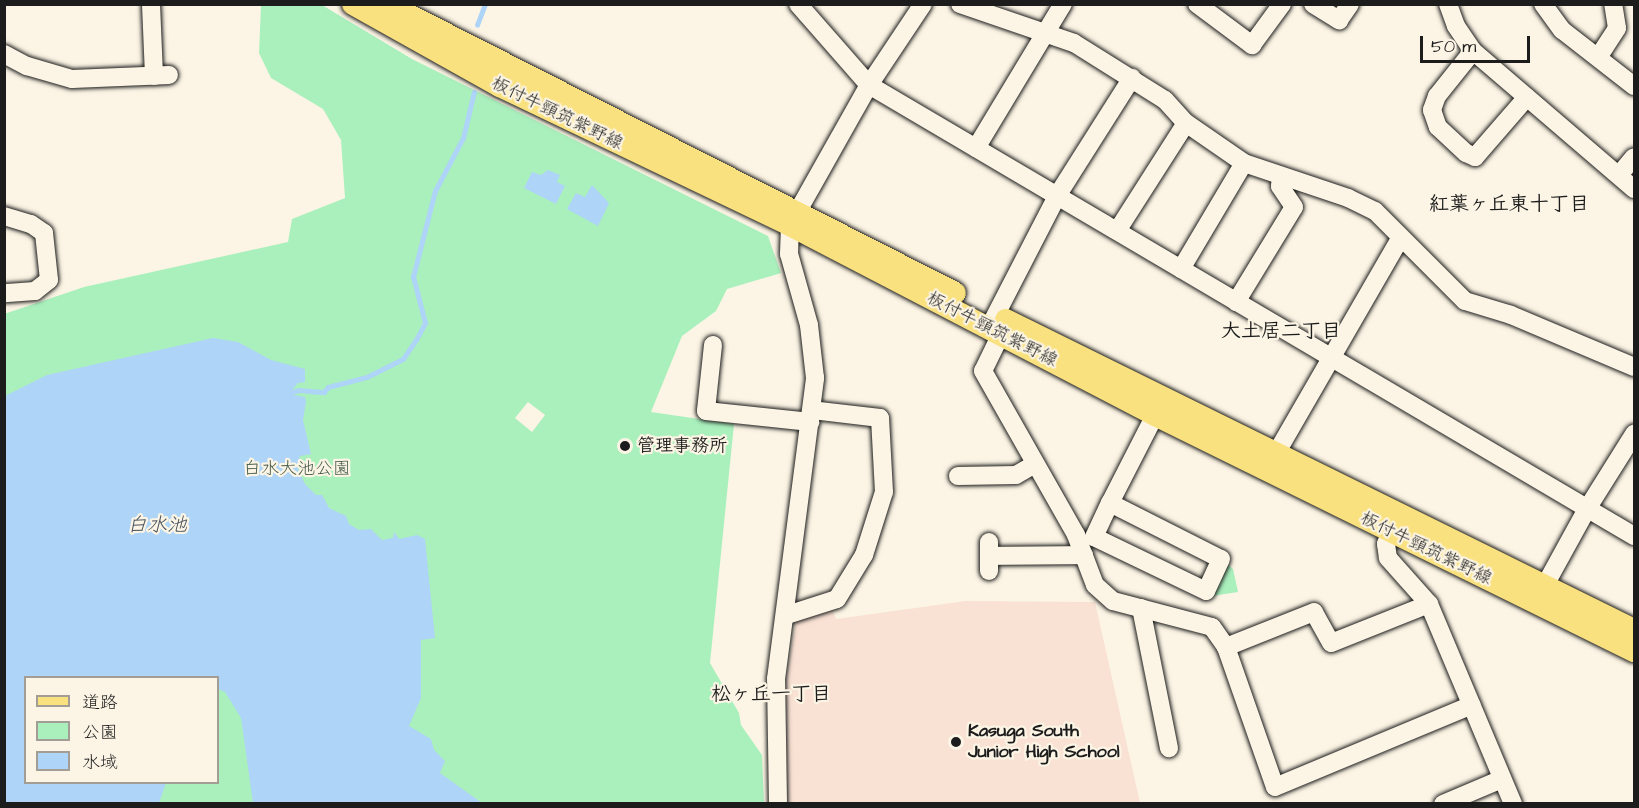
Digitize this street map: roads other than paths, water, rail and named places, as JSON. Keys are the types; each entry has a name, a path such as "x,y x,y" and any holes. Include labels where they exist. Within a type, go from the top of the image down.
{"main road":[{"name":"板付牛頸筑紫野線","path":"353,4 500,86 795,218"},
{"name":"板付牛頸筑紫野線","path":"387,4 995,325 1155,415 1271,461 1390,531 1540,594 1635,630"},
{"name":"板付牛頸筑紫野線","path":"995,325 1540,594 1635,651"}],"street":[{"path":"4,54 27,66 72,79 161,75 151,4"},
{"path":"798,4 869,85 1635,536"},
{"path":"778,804 776,679 787,615 811,416 815,351 789,254 795,218 869,85 922,4"},
{"path":"960,4 1074,44 1165,100 1186,123 1244,163 1348,198 1375,211 1400,239 1465,302 1511,315 1635,367"},
{"path":"976,148 1063,4"},
{"path":"1197,4 1252,45 1282,4"},
{"path":"1312,4 1339,20 1350,4"},
{"path":"1448,4 1456,26 1473,51 1635,189"},
{"path":"1543,4 1562,30 1599,56 1635,86"},
{"path":"1599,56 1617,28 1613,4"},
{"path":"1473,51 1437,96 1432,110 1438,127 1466,153 1474,157 1527,98"},
{"path":"1132,78 1057,196 995,325 983,371 1084,555 1095,585 1113,601 1212,627 1226,646 1275,787 1472,705"},
{"path":"1117,231 1186,123"},
{"path":"1618,175 1635,157"},
{"path":"1181,269 1244,163"},
{"path":"1236,302 1294,207 1280,186 1281,176"},
{"path":"4,216 32,224 44,233 49,280 35,291 4,293"},
{"path":"1271,461 1400,239"},
{"path":"713,345 706,411 880,418 884,492 864,555 837,599 787,615"},
{"path":"1110,503 1221,559 1206,591 1094,537 1110,503 1155,415"},
{"path":"1540,594 1587,509 1635,434"},
{"path":"958,476 981,469 1016,475 1035,464"},
{"path":"1390,531 1386,544 1388,558 1430,604 1513,804"},
{"path":"989,556 1084,555"},
{"path":"1226,646 1314,612 1331,643 1430,604"},
{"path":"1141,608 1170,748"},
{"path":"1443,804 1502,779"}],"water":[{"path":"548,170 560,175 557,182 565,186 556,204 524,188 532,172 541,175"},
{"path":"592,185 609,203 598,226 567,209 576,193 585,197"},
{"name":"白水池","path":"213,338 238,342 271,360 305,369 305,382 298,383 292,390 294,395 305,397 306,402 303,420 311,454 300,456 297,467 305,484 316,495 322,495 329,508 346,516 349,524 359,530 371,529 382,540 393,538 394,532 399,539 417,535 425,539 435,638 421,640 421,698 409,726 431,739 434,750 445,761 440,773 482,803 253,803 241,718 225,692 219,689 219,676 24,676 24,784 166,784 159,803 5,803 5,396 47,375"}],"waterway":[{"path":"477,25 485,4"},
{"path":"288,393 299,390 324,392 328,387 367,377 403,359 416,340 425,323 413,277 435,191 463,138 474,92"}],"place":[{"name":"管理事務所","path":"625,446"},
{"name":"Kasuga South Junior High School","path":"956,742"}],"district":[{"name":"紅葉ヶ丘東十丁目","path":"1509,204"},
{"name":"大土居二丁目","path":"1281,331"},
{"name":"松ヶ丘一丁目","path":"771,694"}],"park label":[{"name":"白水大池公園","path":"297,469"}]}
